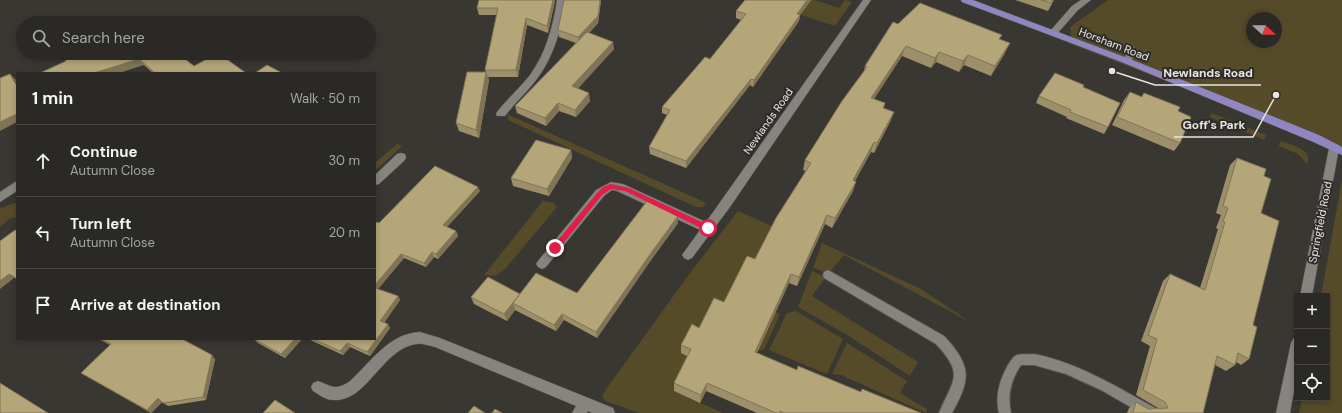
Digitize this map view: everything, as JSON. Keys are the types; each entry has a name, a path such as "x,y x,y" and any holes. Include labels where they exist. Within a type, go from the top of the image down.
{"main road":[{"name":"Horsham Road","path":"970,1 1127,61 1315,138 1338,150"}],"street":[{"path":"501,114 508,104 534,76 546,57 550,49 561,0"},
{"name":"Newlands Road","path":"688,254 708,228 867,0"},
{"path":"1053,33 1075,8 1087,0"},
{"name":"Springfield Road","path":"1307,293 1338,150"},
{"path":"376,180 401,156"},
{"path":"0,198 16,186"},
{"path":"542,264 600,193 611,186 626,189 708,228"},
{"path":"318,387 333,395 343,394 353,388 384,354 402,342 419,338 436,342 582,408 608,413"},
{"path":"1283,413 1294,358"}],"lane":[{"path":"1127,61 1133,50"},
{"path":"828,275 940,340 952,352 959,363 961,377 957,392 945,413"},
{"path":"1005,413 1001,402 1004,388 1012,368 1018,360 1029,359 1044,361 1065,368 1153,413"}],"shaded area":[{"path":"756,0 815,0 839,8 845,0 852,2 835,26"},
{"path":"1108,0 1342,0 1342,151 1283,126 1068,43 1071,35 1070,27"},
{"path":"1212,113 1266,135 1264,140 1210,117"},
{"path":"507,114 706,203 703,207 696,207 508,120"},
{"path":"1280,141 1300,148 1304,151 1308,159 1307,164 1298,154 1279,146"},
{"path":"397,144 402,146 376,170 376,162"},
{"path":"1342,180 1342,413 1299,413 1301,401 1330,401 1330,293 1322,293"},
{"path":"543,201 554,203 557,207 506,268 496,276 484,275"},
{"path":"16,203 16,217 10,218 0,227 0,209"},
{"path":"738,211 815,245 765,245 690,357 674,391 723,413 639,413 606,401 602,397 604,392 690,273"},
{"path":"822,243 921,289 972,323 844,255 829,273 813,268"},
{"path":"812,271 826,277 812,296 918,362 910,376 849,336 798,307"},
{"path":"796,311 843,339 827,374 769,350 787,313"},
{"path":"775,312 780,314 765,348 759,351 741,342 767,329"},
{"path":"847,343 907,381 900,393 927,409 926,413 841,375 832,374"}],"building":[{"path":"479,0 553,0 547,26 526,18 516,70 485,70 498,8 477,8"},
{"path":"564,0 600,0 598,16 578,37 558,30"},
{"path":"745,0 807,0 797,14 800,15 754,80 751,79 686,161 649,147 670,110 662,107 705,57 710,59 746,14 736,11"},
{"path":"1041,0 1053,0 1051,3"},
{"path":"920,3 1002,35 999,39 1010,43 995,66 968,55 963,61 939,52 935,58 906,46 871,98 885,103 883,108 894,112 877,143 874,142 853,180 856,182 835,218 827,215 799,277 791,274 755,352 797,370 798,366 861,392 862,389 921,413 784,413 780,411 780,413 776,413 707,383 701,395 674,383 691,349 681,345 692,324 699,328 714,298 724,302 747,256 755,259 776,218 811,163 805,160 842,101 867,67 865,66 893,22 898,24"},
{"path":"587,32 613,42 572,86 589,93 575,110 558,103 545,118 515,106"},
{"path":"136,60 97,72 42,72 66,61"},
{"path":"140,60 186,60 194,66 205,60 228,60 245,72 154,72"},
{"path":"267,65 280,72 256,72"},
{"path":"467,72 486,72 476,130 456,123"},
{"path":"1055,73 1084,85 1083,87 1120,103 1108,127 1070,112 1071,110 1039,96"},
{"path":"10,74 16,84 16,114 0,122 0,78"},
{"path":"1130,92 1142,97 1144,93 1180,107 1178,111 1191,117 1180,143 1117,117"},
{"path":"536,140 571,150 547,189 511,178"},
{"path":"1237,158 1266,169 1264,176 1271,179 1261,213 1279,221 1253,325 1257,327 1249,359 1238,353 1235,365 1217,356 1203,413 1133,413 1136,402 1148,409 1168,408 1165,402 1143,390 1157,339 1148,335 1170,274 1205,290 1225,222 1223,221 1228,208 1223,206"},
{"path":"435,166 478,187 443,225 456,231 436,254 432,252 424,263 401,254 376,284 376,223 379,223"},
{"path":"647,201 678,216 596,332 562,314 554,325 513,303 536,273 577,293"},
{"path":"16,230 16,278 9,274 0,281 0,241"},
{"path":"488,277 520,294 504,314 471,297"},
{"path":"376,288 398,296 380,321 388,324 376,340"},
{"path":"103,340 184,340 212,355 203,397 163,403 158,398 147,410 81,373 111,344"},
{"path":"256,340 294,340 281,354"},
{"path":"315,340 376,340 367,352 347,343 340,351"},
{"path":"0,383 48,413 0,413"},
{"path":"275,400 295,413 263,413"},
{"path":"474,406 485,413 468,413"},
{"path":"495,409 502,413 492,413"}],"place":[{"name":"Newlands Road","path":"1112,71"},
{"name":"Goff's Park","path":"1276,95"}],"route":[{"path":"555,248 600,193 611,186 619,186 626,189 708,228"}]}
